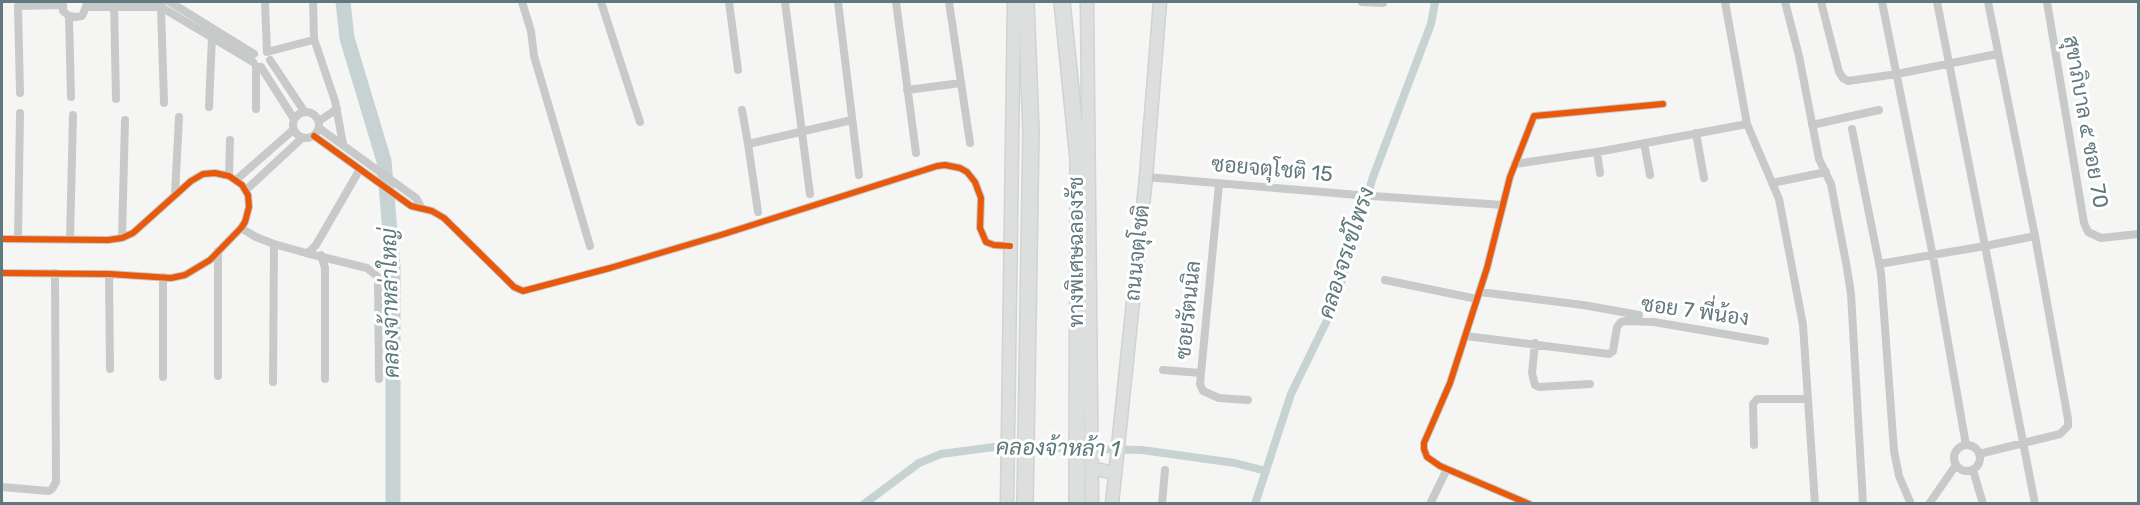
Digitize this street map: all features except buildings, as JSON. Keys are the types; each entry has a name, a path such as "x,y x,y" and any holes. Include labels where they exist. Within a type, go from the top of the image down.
{"highway":[{"path":"1025,504 1031,131 1026,2"},
{"name":"ทางพิเศษฉลองรัช","path":"1062,2 1078,159 1077,345 1086,465 1077,504"}],"street":[{"path":"170,2 214,34 265,66 268,56 265,2"},
{"path":"313,2 314,39 337,109 343,144"},
{"path":"522,2 531,31 534,56 590,246"},
{"path":"601,2 639,122"},
{"path":"729,2 738,70"},
{"path":"785,2 810,194"},
{"path":"838,2 860,175"},
{"path":"896,2 916,153"},
{"path":"949,2 970,143"},
{"path":"1007,504 1014,2"},
{"name":"ถนนจตุโชติ","path":"1084,429 1087,2"},
{"name":"ถนนจตุโชติ","path":"1112,504 1146,177 1160,2"},
{"path":"1362,2 1383,3"},
{"path":"1725,2 1747,124 1779,199 1803,325 1815,504"},
{"path":"1785,2 1799,56 1819,159 1831,184 1851,294 1863,504"},
{"path":"1821,2 1836,64 1843,78 1848,81 1898,74 1997,54"},
{"path":"1882,2 1933,256 1966,445"},
{"path":"1937,2 2035,504"},
{"path":"1979,454 2060,434 2068,426 2035,236 1988,2"},
{"name":"สุขาภิบาล ๕ ซอย 70","path":"2047,2 2084,222 2088,232 2101,238 2139,234"},
{"path":"20,93 17,4 62,3 63,11 69,16 82,16 87,4 162,4 214,34"},
{"path":"114,4 116,99"},
{"path":"162,4 164,103"},
{"path":"69,16 71,97"},
{"path":"209,107 214,34"},
{"path":"268,56 309,41"},
{"path":"256,109 256,62 259,51 268,56 304,111 312,113 317,128 360,170 411,206 432,211 444,218 514,287 523,291 692,244 945,165 960,168 967,172 975,182 981,198 980,228 986,242 1010,246"},
{"path":"232,178 293,130 294,119 256,62"},
{"path":"907,90 961,83"},
{"path":"1529,504 1447,469 1427,457 1424,443 1450,383 1466,336 1515,164 1534,116 1663,104"},
{"path":"246,190 337,109"},
{"path":"742,110 758,212"},
{"path":"1812,124 1879,110"},
{"path":"294,119 304,111"},
{"path":"18,239 20,113"},
{"path":"70,240 72,115"},
{"path":"175,195 178,117"},
{"path":"122,238 125,120"},
{"path":"748,144 852,120"},
{"path":"1515,164 1644,144 1747,124"},
{"path":"317,128 378,169 416,198 421,207"},
{"path":"1852,129 1879,264 1894,451 1899,476 1911,504"},
{"path":"293,130 302,138"},
{"path":"1696,133 1704,178"},
{"path":"230,140 232,178"},
{"path":"1644,144 1650,175"},
{"path":"1597,152 1600,173"},
{"path":"306,253 319,240 360,170"},
{"path":"1772,183 1826,172"},
{"path":"2,239 108,240 122,238 133,233 191,181 203,174 215,173 232,178 246,190 249,207 242,228 210,260 193,271 177,277 109,273 2,273"},
{"name":"ซอยจตุโชติ 15","path":"1146,177 1390,198 1503,205"},
{"name":"ซอยรัตนนิล","path":"1219,184 1200,384 1203,391 1219,398 1248,400"},
{"path":"242,228 274,244 367,268 378,277 379,379"},
{"path":"1879,264 2035,236"},
{"path":"319,240 325,268 325,379"},
{"path":"273,382 274,244"},
{"path":"218,251 218,376"},
{"path":"2,487 49,491 56,482 55,273"},
{"path":"109,273 110,369"},
{"path":"164,277 164,377"},
{"path":"1385,280 1478,296 1639,315"},
{"name":"ซอย 7 พี่น้อง","path":"1466,336 1609,354 1613,351 1617,327 1621,322 1626,321 1654,322 1765,341"},
{"path":"1534,343 1532,374 1535,385 1539,387 1590,384"},
{"path":"1163,369 1201,374"},
{"path":"1754,445 1753,404 1757,399 1807,399"},
{"path":"1929,504 1956,465 1956,452 1966,445 1974,447 1979,454 1979,461 1973,470 1965,471 1956,465"},
{"path":"1092,504 1086,465 1117,467"},
{"path":"1430,504 1447,469"},
{"path":"1162,504 1164,470"},
{"path":"1973,470 1983,504"}],"waterway":[{"name":"คลองจ้าหล่าใหญ่","path":"343,2 347,38 384,161 393,267 393,504"},
{"name":"คลองจรเข้โพรง","path":"1255,504 1291,394 1334,306 1373,177 1431,24 1435,2"},
{"name":"คลองจ้าหล้า 1","path":"864,504 919,463 941,454 994,447 1142,450 1235,463 1266,471"}],"cycle path":[{"path":"1529,504 1440,466 1427,457 1424,449 1424,443 1450,383 1487,268 1510,177 1534,116 1663,104"},
{"path":"314,136 411,206 432,211 444,218 514,287 523,291 724,234 945,165 960,168 967,172 975,182 981,198 980,228 986,242 1010,246"},
{"path":"2,239 108,240 122,238 133,233 191,181 203,174 215,173 229,176 242,185 248,195 249,207 241,228 210,260 185,275 171,278 109,274 2,273"}]}
